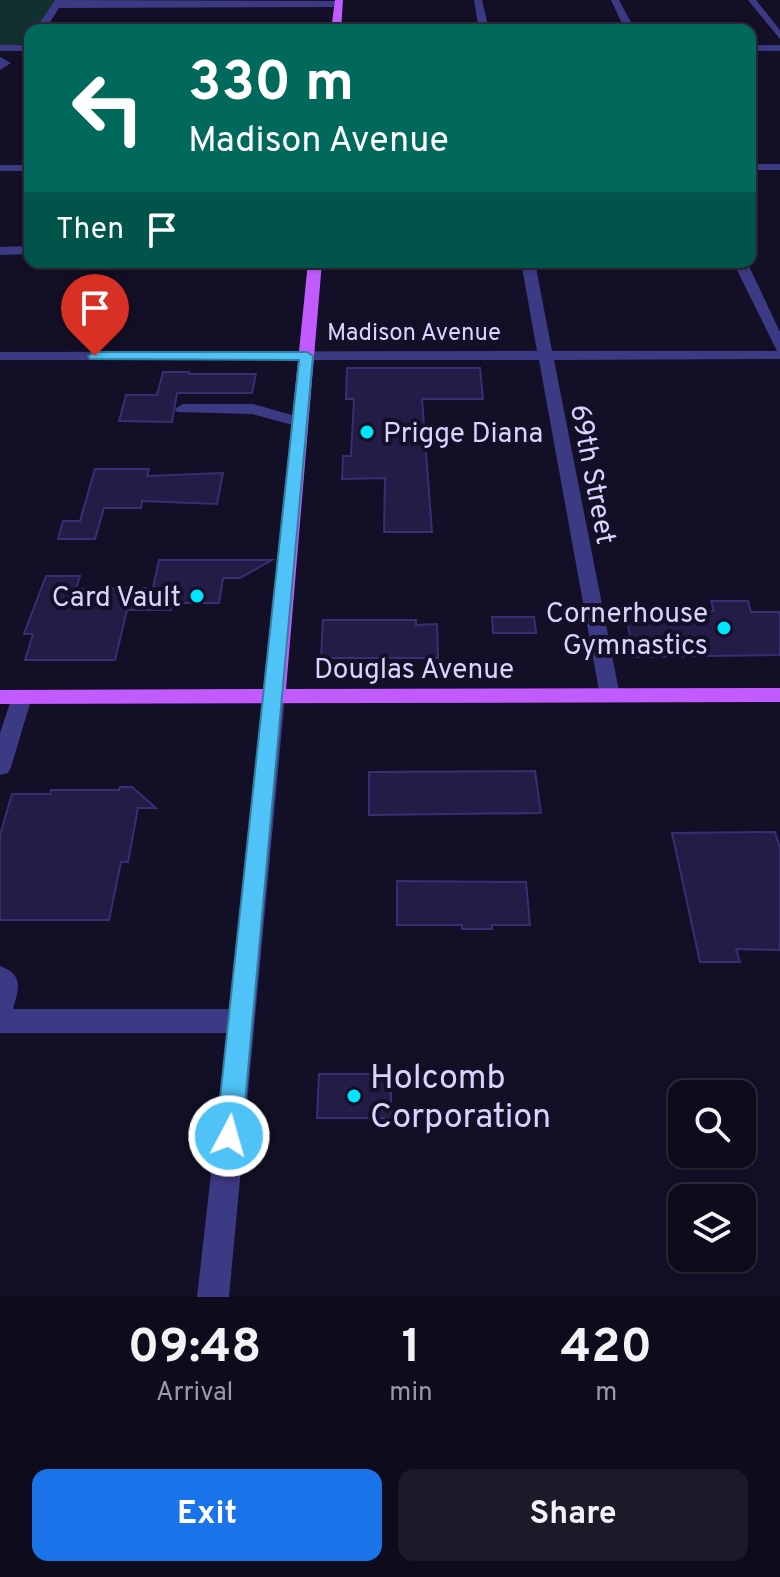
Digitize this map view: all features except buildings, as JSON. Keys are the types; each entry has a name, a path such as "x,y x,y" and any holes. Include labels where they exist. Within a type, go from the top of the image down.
{"main road":[{"path":"337,24 339,2"},
{"path":"275,696 314,268"},
{"name":"Douglas Avenue","path":"0,697 780,695"}],"street":[{"path":"478,0 483,24"},
{"path":"615,0 627,24"},
{"path":"752,0 780,36"},
{"path":"44,24 57,2 339,2"},
{"path":"0,48 24,48"},
{"path":"756,48 780,48"},
{"path":"0,60 6,63 0,67"},
{"path":"756,167 780,167"},
{"path":"0,168 24,168"},
{"path":"0,251 24,250"},
{"name":"69th Street","path":"529,268 610,696"},
{"path":"743,268 780,347"},
{"name":"Madison Avenue","path":"0,356 780,355"},
{"path":"183,409 253,409 300,422"},
{"path":"213,1297 275,696"},
{"path":"0,767 22,697"},
{"path":"0,977 7,982 0,1009"},
{"path":"0,1021 240,1021"}],"green space":[{"path":"0,0 55,0 39,24 24,24 24,44 0,46"}],"place":[{"name":"Prigge Diana","path":"367,432"},
{"name":"Card Vault","path":"197,596"},
{"name":"Cornerhouse Gymnastics","path":"724,628"},
{"name":"Holcomb Corporation","path":"354,1096"}],"route":[{"path":"95,356 307,356 229,1136"}]}
